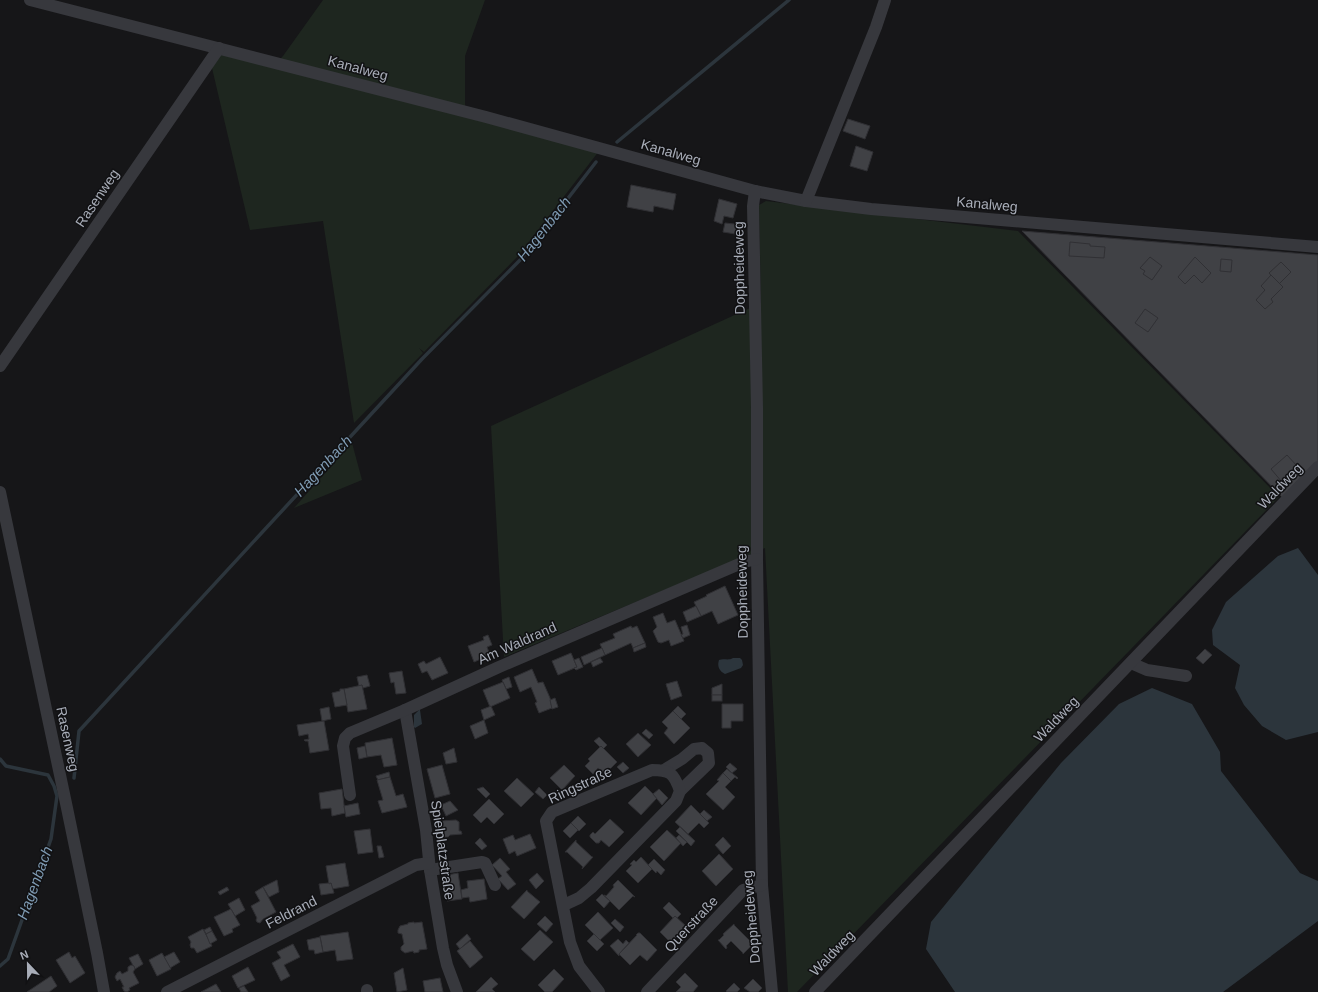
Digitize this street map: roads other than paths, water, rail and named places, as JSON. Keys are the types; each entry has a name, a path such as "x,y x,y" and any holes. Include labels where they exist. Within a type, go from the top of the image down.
{"street":[{"name":"Kanalweg","path":"30,0 598,147 755,191 806,201 871,209 1318,247"},
{"path":"806,201 876,27 885,0"},
{"name":"Rasenweg","path":"0,366 219,48"},
{"name":"Doppheideweg","path":"755,191 753,206 757,408 757,559 762,885 772,992"},
{"name":"Waldweg","path":"815,992 1318,468"},
{"name":"Rasenweg","path":"0,492 57,756 97,953 100,991"},
{"name":"Am Waldrand","path":"350,795 343,746 345,738 350,732 405,710 499,667 744,562 757,559"},
{"path":"1131,662 1147,670 1186,676"},
{"name":"Spielplatzstraße","path":"405,710 426,830 429,867 443,948 447,965 457,992"},
{"name":"Ringstraße","path":"564,905 579,898 591,888 676,801 680,791 709,763 708,753 702,748 694,749 682,759 664,770 652,770 552,812 546,821 564,905 570,942 579,966 599,992"},
{"path":"664,770 676,778 680,791"},
{"name":"Feldrand","path":"167,992 416,865 429,867 482,862 485,863 495,886"},
{"name":"Querstraße","path":"647,992 743,890 762,885"}],"waterway":[{"name":"Hagenbach","path":"617,142 789,0"},
{"name":"Hagenbach","path":"74,778 79,731 422,359 522,258 596,162"},
{"name":"Hagenbach","path":"0,759 6,766 48,775 57,796 51,839 8,959 0,966"}]}
